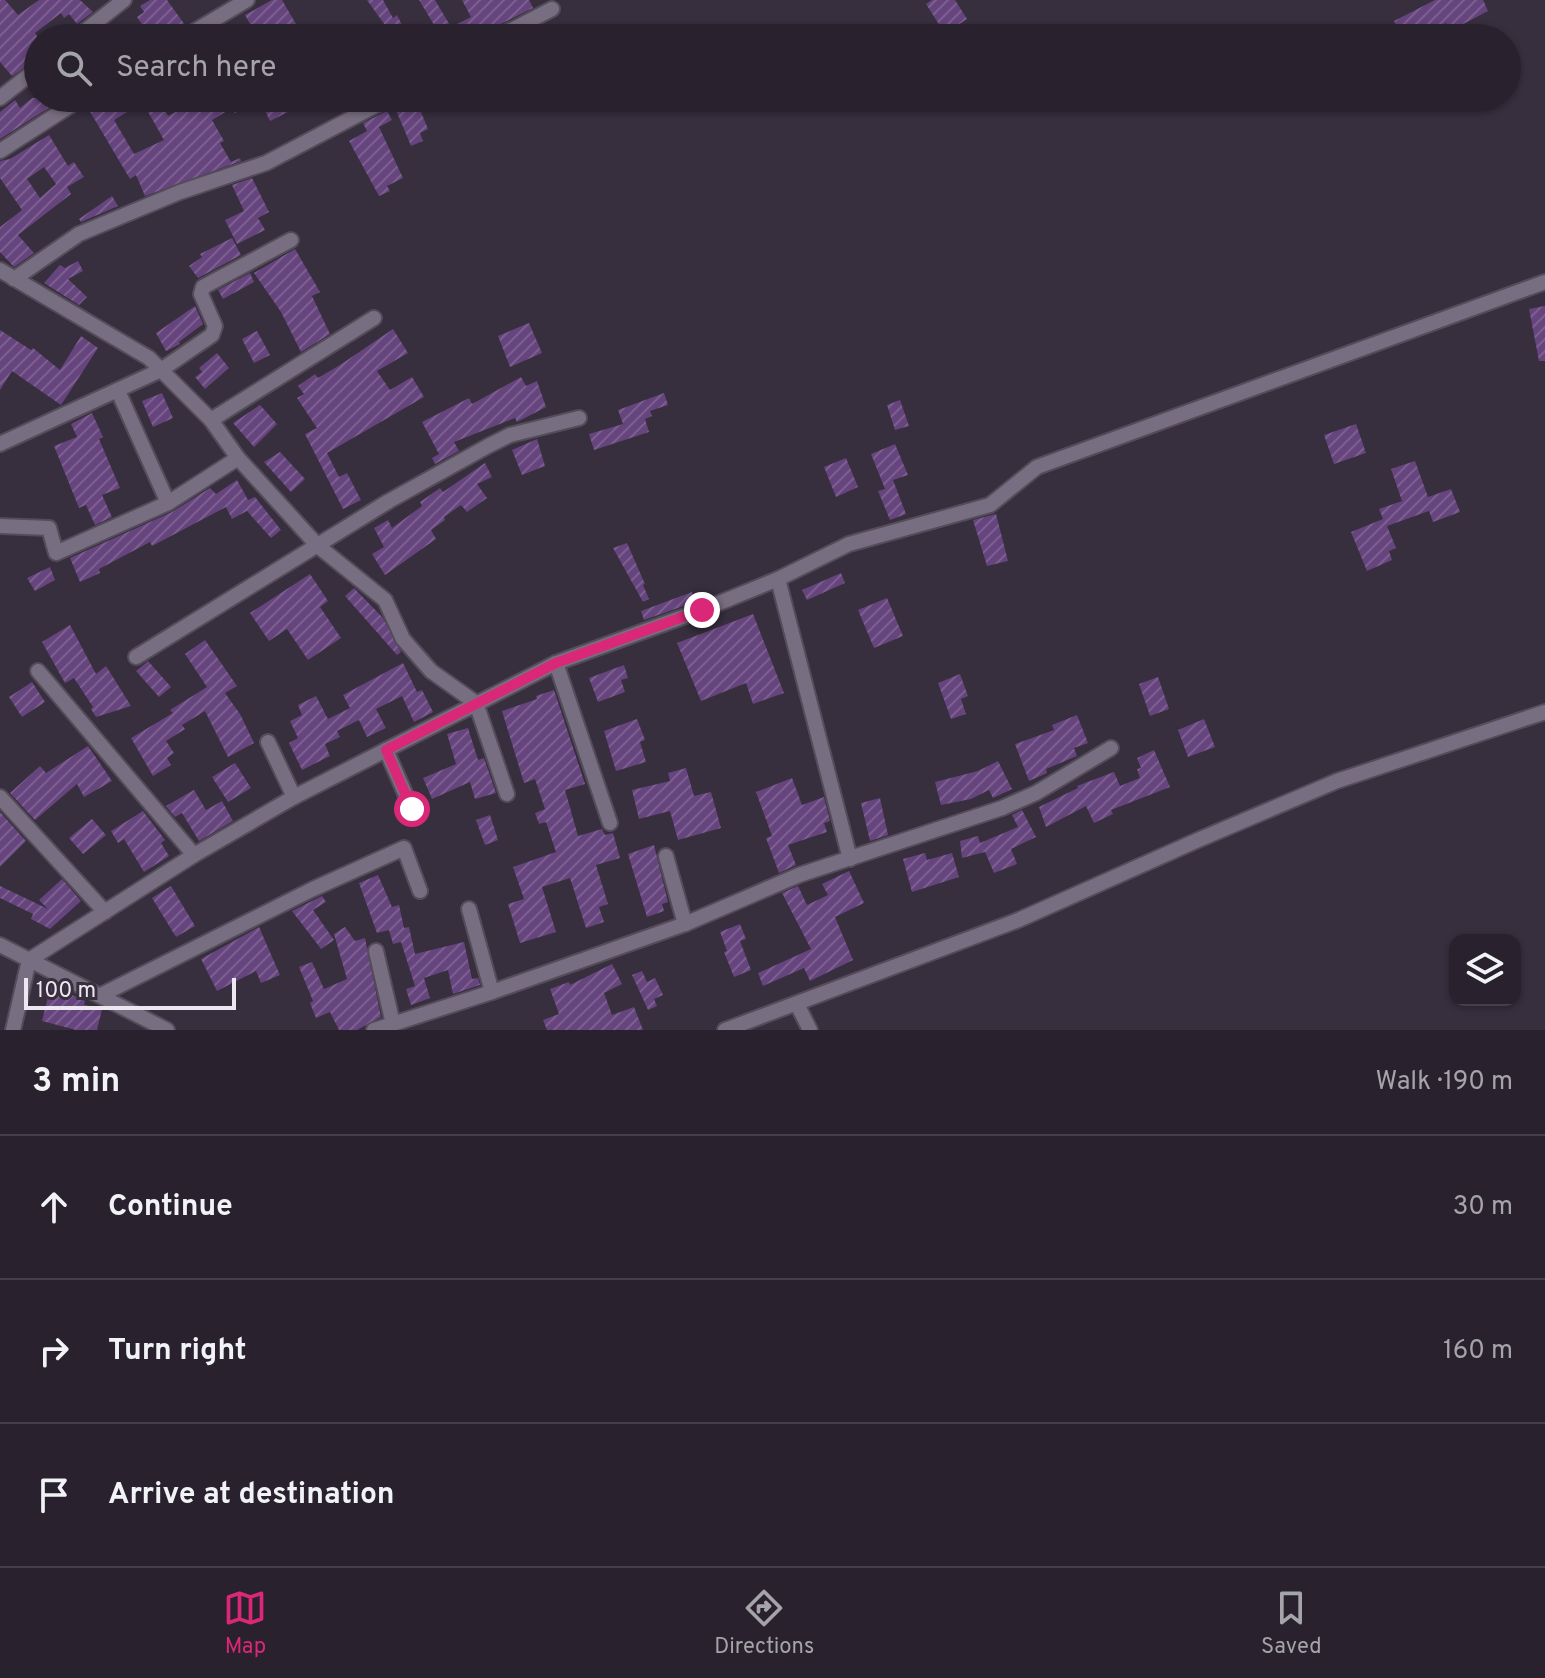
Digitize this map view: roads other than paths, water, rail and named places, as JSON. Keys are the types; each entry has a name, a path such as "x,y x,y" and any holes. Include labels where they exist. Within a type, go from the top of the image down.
{"street":[{"path":"94,24 124,0"},
{"path":"207,24 247,0"},
{"path":"523,24 552,9"},
{"path":"0,98 24,79"},
{"path":"0,151 60,112"},
{"path":"14,279 79,234 180,192 266,163 363,112"},
{"path":"0,444 161,370 215,332 201,294 203,287 291,240"},
{"path":"0,270 149,358 211,420 238,458 318,546 385,600 403,639 431,671 476,703 507,794"},
{"path":"13,1030 29,960 194,855 294,797 556,663 702,610 778,579 849,544 990,505 1037,467 1545,282"},
{"path":"211,420 374,318"},
{"path":"118,391 168,503"},
{"path":"136,657 389,501 510,435 579,418"},
{"path":"0,526 49,528 56,553 168,503 238,458"},
{"path":"778,579 850,859"},
{"path":"556,663 610,823"},
{"path":"38,671 194,855"},
{"path":"725,1030 1016,921 1337,781 1545,712"},
{"path":"268,742 294,797"},
{"path":"374,1030 685,924 799,875 1002,808 1036,793 1111,748"},
{"path":"386,750 412,809"},
{"path":"0,797 105,912"},
{"path":"101,995 286,902 404,848 420,891"},
{"path":"666,856 685,924"},
{"path":"469,909 492,992"},
{"path":"0,945 162,1029"},
{"path":"376,951 393,1024"},
{"path":"797,1004 810,1030"}]}
